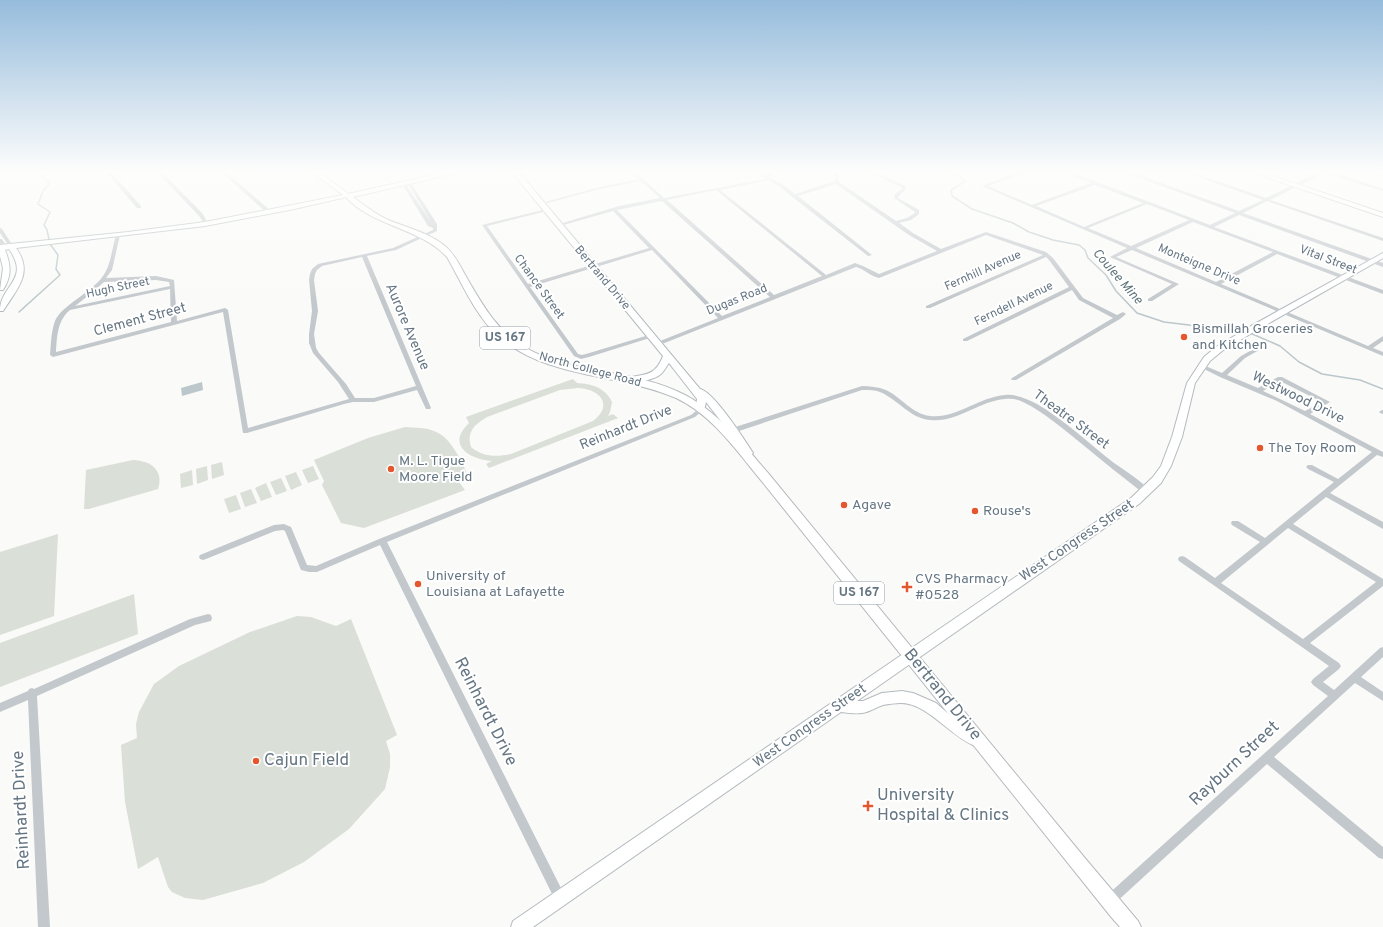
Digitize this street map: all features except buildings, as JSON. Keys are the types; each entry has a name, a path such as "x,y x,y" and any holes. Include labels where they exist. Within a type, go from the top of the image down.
{"main road":[{"path":"4,247 204,224 257,214"},
{"name":"North College Road","path":"374,214 382,219 425,236 445,250 493,326 510,342 526,352 569,367 629,380 668,392 701,409"},
{"name":"Bertrand Drive","path":"549,214 702,398 701,409 730,432"},
{"path":"0,288 6,278 8,270 4,247"},
{"path":"0,309 20,274 20,260 4,247"},
{"name":"West Congress Street","path":"519,927 1006,589 1122,511 1146,491 1162,473 1171,455 1191,383 1201,366 1213,354 1254,328 1383,256"},
{"path":"629,380 647,377 659,372 664,366 666,355"},
{"name":"Bertrand Drive","path":"691,384 706,396 730,432 753,462 1109,901 1132,927"},
{"path":"839,706 863,707 882,699 902,697 913,699 931,707 947,721 982,744"}],"street":[{"path":"200,214 204,220 204,224"},
{"path":"419,387 374,400 353,400 344,385 313,348 312,329 315,311 311,282 316,267 398,248 435,231 435,227 430,226 425,214"},
{"name":"Chance Street","path":"519,214 484,225 576,355 581,357 651,336"},
{"path":"558,225 596,214"},
{"path":"619,214 721,318"},
{"path":"681,214 774,297"},
{"path":"748,214 825,276"},
{"path":"818,214 870,255"},
{"path":"883,214 918,238 941,251 986,233 1046,255 1084,301 1121,316 1014,379"},
{"path":"895,223 916,216 916,214"},
{"name":"Monteigne Drive","path":"1053,214 1383,354"},
{"path":"1085,228 1119,214"},
{"name":"Vital Street","path":"1177,214 1383,292"},
{"path":"1210,227 1234,214"},
{"path":"1244,214 1383,265"},
{"path":"1307,214 1383,240"},
{"path":"1150,300 1176,284 1112,257 1193,220"},
{"path":"0,229 4,247"},
{"path":"69,309 103,280 109,270 118,235"},
{"path":"0,240 4,247"},
{"path":"527,286 653,248"},
{"name":"Dugas Road","path":"657,344 825,276 856,265 872,274 880,275 941,251"},
{"path":"1216,284 1277,252"},
{"name":"Fernhill Avenue","path":"928,307 1046,255"},
{"name":"Aurore Avenue","path":"364,256 428,408"},
{"path":"103,280 156,278 172,281 174,324"},
{"name":"Hugh Street","path":"69,309 172,287"},
{"name":"Ferndell Avenue","path":"965,340 1072,288"},
{"name":"Clement Street","path":"69,309 60,316 57,324 53,355 225,310 245,431 353,400"},
{"path":"1369,348 1383,338"},
{"path":"1222,376 1243,357 1259,348"},
{"name":"Westwood Drive","path":"1201,366 1306,414 1380,453"},
{"path":"1258,391 1280,378 1327,402 1306,414"},
{"name":"Theatre Street","path":"730,432 862,388 872,388 884,391 895,397 911,412 931,418 946,416 996,399 1013,397 1031,403 1050,416 1146,491"},
{"name":"Reinhardt Drive","path":"203,557 274,528 284,527 288,529 304,568 314,570 382,541 688,418 701,409"},
{"path":"1215,582 1339,482 1380,453"},
{"path":"1310,467 1339,482"},
{"path":"1326,493 1383,526"},
{"path":"1235,523 1265,542"},
{"path":"1288,524 1383,582 1304,644"},
{"name":"Reinhardt Drive","path":"382,541 560,898"},
{"path":"1182,560 1336,666 1316,682 1334,695"},
{"path":"0,708 32,692 193,622 208,618"},
{"name":"Rayburn Street","path":"1109,901 1383,651"},
{"path":"1354,677 1383,697"},
{"name":"Reinhardt Drive","path":"32,692 44,927"},
{"path":"1266,757 1383,854"}],"shaded area":[{"path":"573,379 577,383 592,385 606,393 612,402 608,416 613,414 618,418 489,468 486,464 492,461 483,460 469,454 463,450 460,444 462,431 469,423 466,417","holes":["578,388 593,391 602,399 603,409 593,421 511,454 500,456 490,455 480,453 471,447 470,437 473,429 487,417 560,390"]},
{"path":"202,382 203,390 182,396 181,388"},
{"name":"M. L. Tigue Moore Field","path":"405,427 425,428 432,430 442,435 447,440 456,452 470,478 459,482 465,490 364,528 341,523 322,485 324,481 314,460 368,438"},
{"path":"133,460 145,462 154,468 159,477 158,489 89,509 84,509 86,470"},
{"path":"222,462 224,475 212,479 211,465"},
{"path":"207,466 208,480 197,484 196,469"},
{"path":"313,466 319,479 308,483 302,470"},
{"path":"192,470 193,485 181,488 180,474"},
{"path":"296,472 302,485 291,490 285,476"},
{"path":"281,478 287,491 276,495 270,482"},
{"path":"266,483 272,497 261,501 255,488"},
{"path":"251,489 257,503 245,507 240,493"},
{"path":"236,495 241,509 229,513 224,499"},
{"path":"58,534 54,616 0,635 0,552"},
{"path":"134,594 138,634 0,687 0,643"},
{"name":"Cajun Field","path":"297,616 311,617 336,626 351,619 397,735 386,741 390,754 390,767 385,789 349,829 304,862 263,883 203,900 185,898 172,892 168,887 158,857 138,869 125,802 121,745 137,738 136,724 139,712 154,684 179,666 250,632"}],"waterway":[{"path":"19,312 60,275 56,269 58,255 50,244 47,230 44,225 49,214"},
{"name":"Coulee Mine","path":"987,214 1013,223 1029,232 1053,240 1079,245 1085,250 1088,258 1106,275 1116,291 1137,313 1164,322 1189,325 1227,326 1244,331"},
{"name":"Coulee Mine","path":"1250,333 1280,346 1299,362 1322,374 1360,380 1383,389"}],"place":[{"name":"Bismillah Groceries and Kitchen","path":"1184,337"},
{"name":"The Toy Room","path":"1260,448"},
{"name":"M. L. Tigue Moore Field","path":"391,469"},
{"name":"Agave","path":"844,505"},
{"name":"Rouse's","path":"975,511"},
{"name":"University of Louisiana at Lafayette","path":"418,584"},
{"name":"CVS Pharmacy #0528","path":"907,587"},
{"name":"Cajun Field","path":"256,761"},
{"name":"University Hospital & Clinics","path":"868,806"}]}
